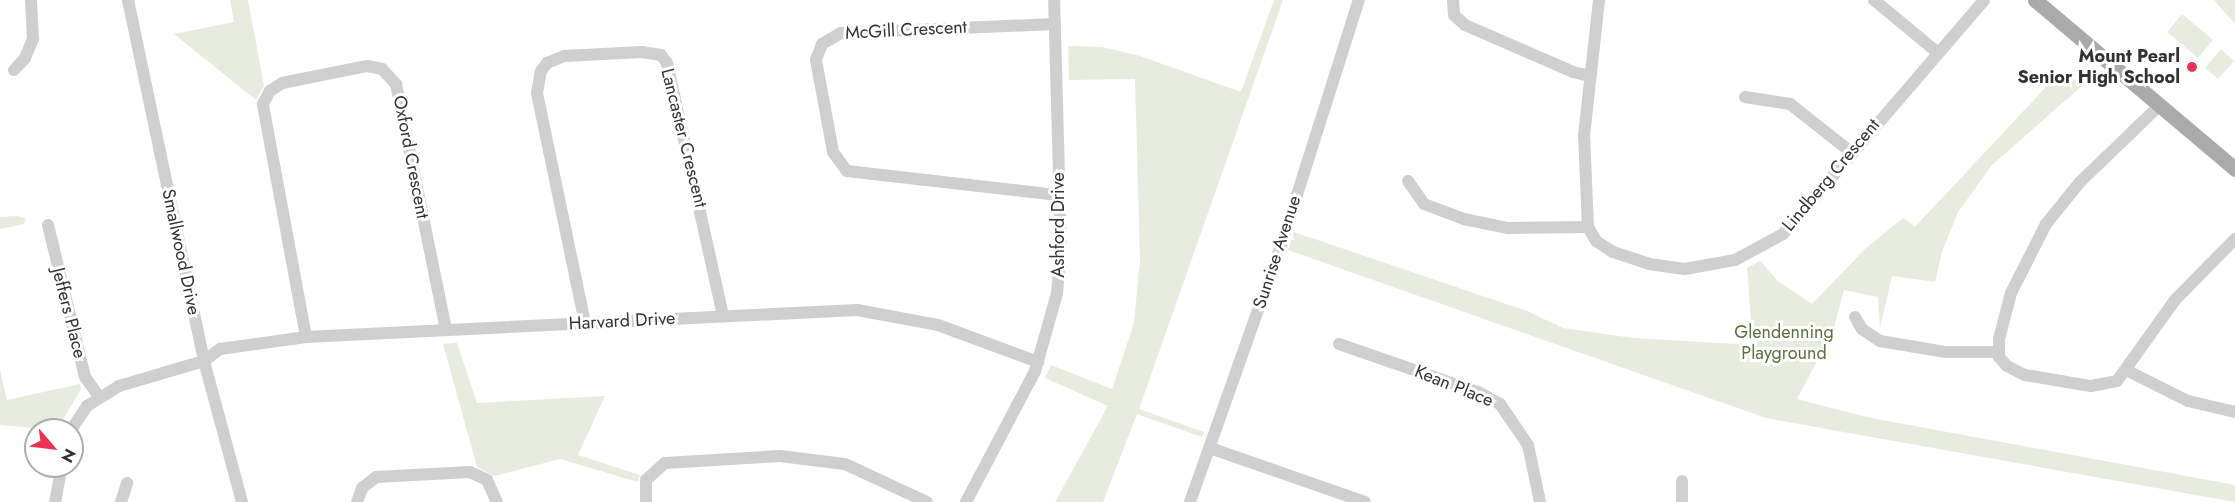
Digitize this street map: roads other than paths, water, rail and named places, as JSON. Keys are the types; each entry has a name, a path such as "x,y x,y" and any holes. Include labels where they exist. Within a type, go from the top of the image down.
{"main road":[{"path":"2035,0 2235,169"}],"street":[{"path":"14,70 25,58 33,39 31,0"},
{"name":"Smallwood Drive","path":"128,0 204,361 242,502"},
{"name":"Ashford Drive","path":"966,502 1038,362 1057,293 1059,195 1054,0"},
{"name":"Sunrise Avenue","path":"1191,502 1284,239 1359,0"},
{"path":"1453,0 1454,15 1460,23 1573,72 1590,76"},
{"path":"1408,181 1424,204 1464,219 1508,228 1588,228 1584,151 1599,0"},
{"path":"1874,0 1938,54"},
{"name":"Lindberg Crescent","path":"1588,228 1604,247 1635,260 1679,268 1722,264 1748,255 1783,234 1851,152 1984,0"},
{"name":"McGill Crescent","path":"1055,24 841,33 822,44 816,60 833,152 847,171 1059,195"},
{"name":"Lancaster Crescent","path":"585,323 537,93 542,71 547,63 564,56 642,52 661,55 667,63 723,315"},
{"name":"Oxford Crescent","path":"306,337 263,104 270,91 282,83 372,66 387,72 396,84 446,330"},
{"path":"1745,96 1790,104 1851,152"},
{"path":"2159,106 2080,182 2046,224 2011,292 1998,352 2003,362 2019,373 2079,384 2111,384 2128,370 2175,300 2235,239"},
{"name":"Jeffers Place","path":"48,225 85,377 99,396"},
{"name":"Harvard Drive","path":"78,418 99,396 125,383 204,361 220,349 306,337 839,310 883,313 946,327 1038,362"},
{"path":"1855,317 1862,329 1880,341 1946,352 1998,352"},
{"name":"Kean Place","path":"1339,344 1478,392 1500,404 1528,445 1540,502"},
{"path":"2128,370 2188,401 2235,412"},
{"path":"1210,448 1365,502"},
{"path":"646,502 646,480 664,463 790,456 857,468 927,502"},
{"path":"357,502 362,488 376,477 470,472 487,480 497,502"},
{"path":"55,502 60,478"},
{"path":"1682,480 1682,502"},
{"path":"121,502 127,483"}],"place":[{"name":"Mount Pearl Senior High School","path":"2192,67"}],"park label":[{"name":"Glendenning Playground","path":"1784,343"}]}
